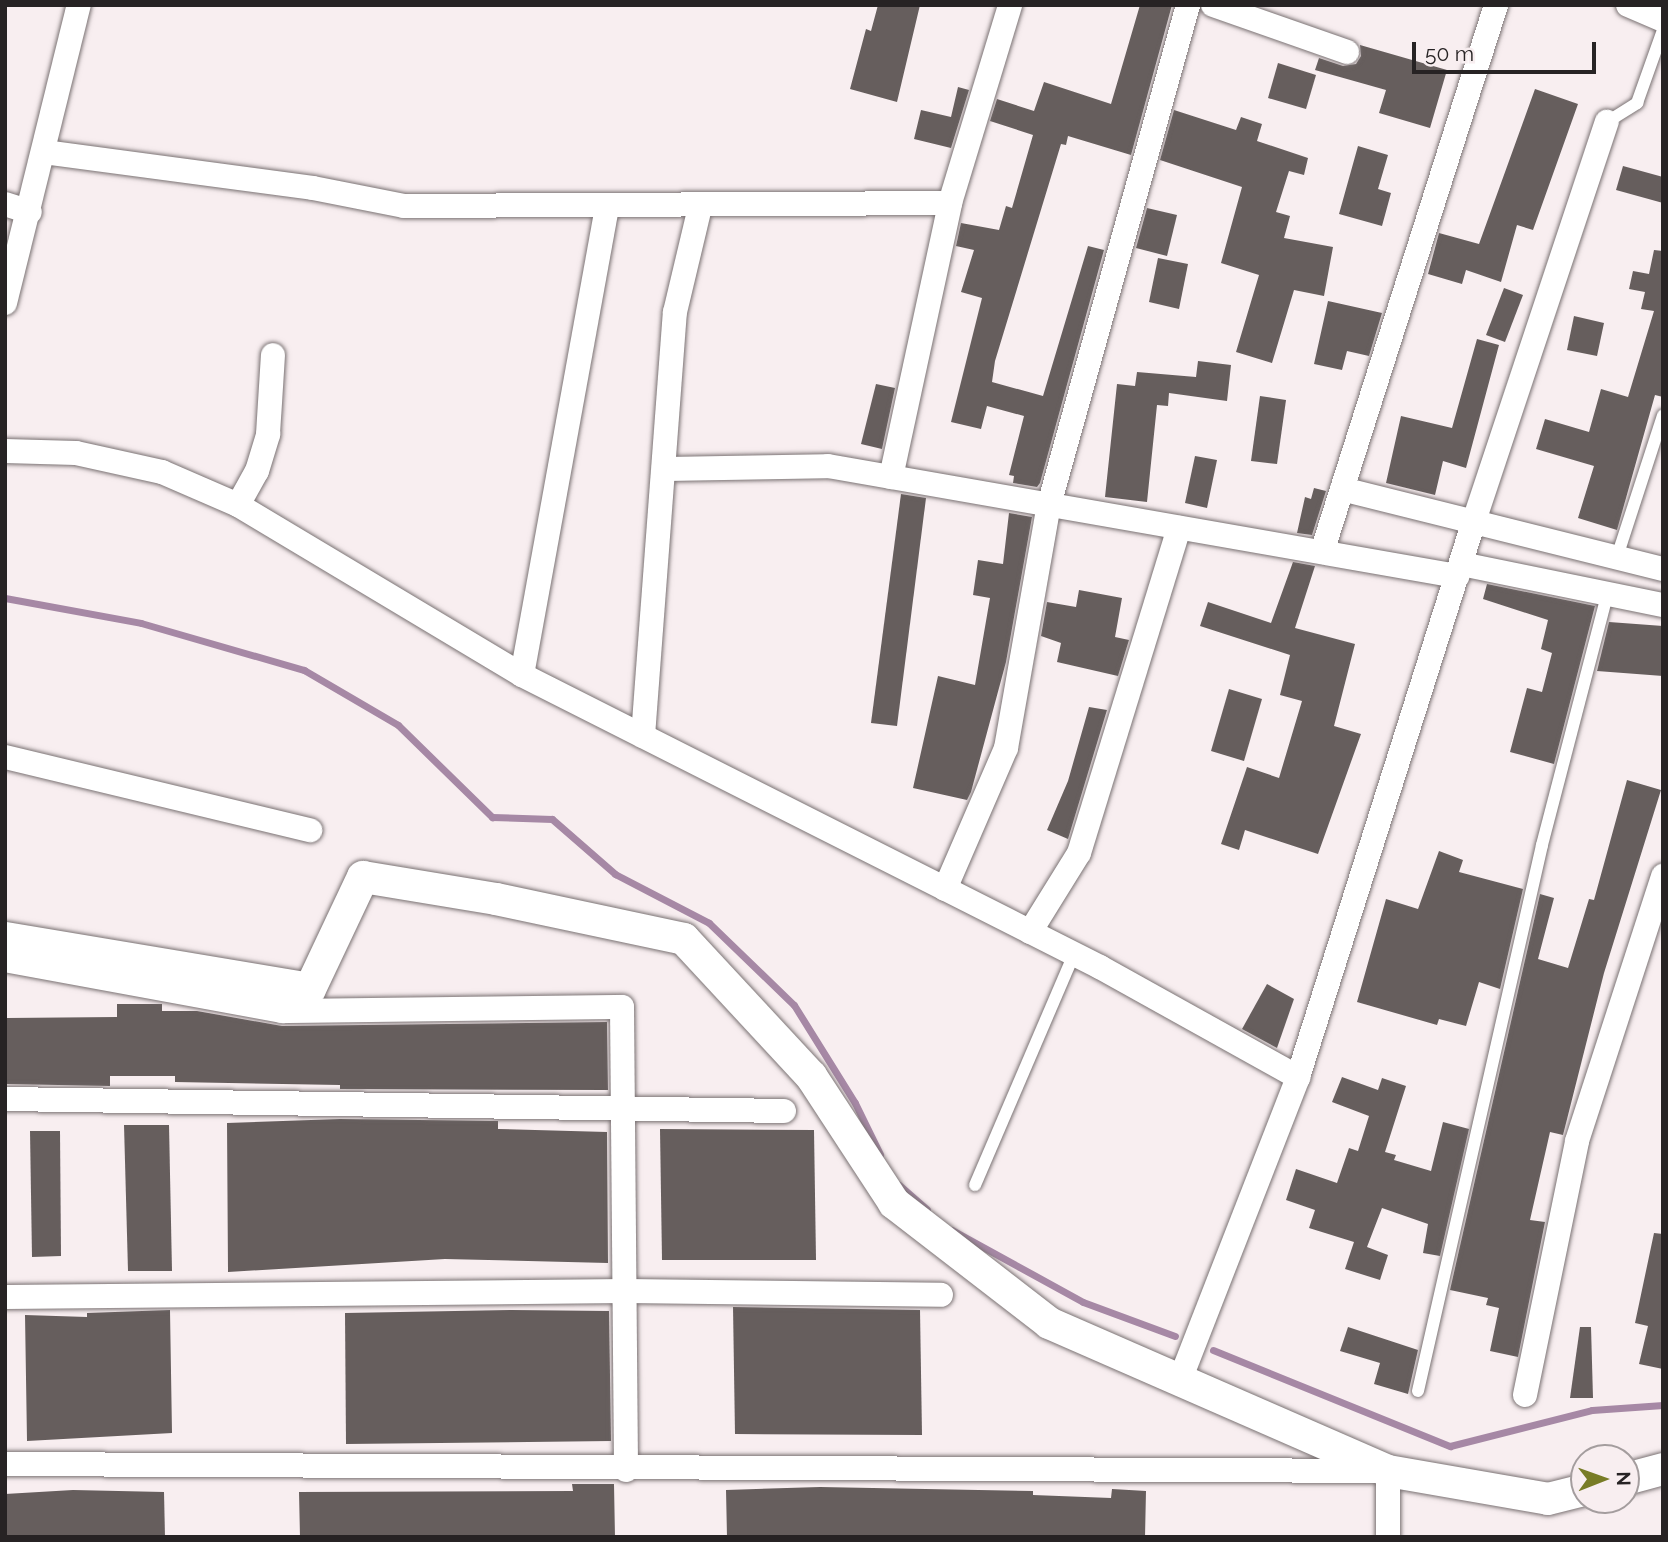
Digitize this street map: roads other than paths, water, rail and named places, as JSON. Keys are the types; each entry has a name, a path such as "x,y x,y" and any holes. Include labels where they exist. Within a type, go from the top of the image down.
{"street":[{"path":"5,303 30,212 79,5"},
{"path":"891,477 950,203 1010,5"},
{"path":"945,889 1006,748 1049,505 1188,5"},
{"path":"1213,5 1347,52"},
{"path":"1322,552 1496,5"},
{"path":"1628,5 1663,20"},
{"path":"1180,1380 1298,1077 1473,524 1607,122"},
{"path":"44,152 313,188 404,206 700,207 950,203"},
{"path":"5,204 30,212"},
{"path":"522,675 607,207"},
{"path":"643,736 675,312 700,207"},
{"path":"238,505 257,471 268,434 273,355"},
{"path":"5,451 76,453 162,472 238,505 522,675 1074,954 1298,1077"},
{"path":"664,469 828,466 1322,552 1608,592 1663,605"},
{"path":"1342,489 1616,560 1663,569"},
{"path":"1030,932 1079,853 1180,528"},
{"path":"5,757 310,830"},
{"path":"1525,1395 1577,1141 1663,876"},
{"path":"5,938 310,989 363,877 496,899 684,939 811,1076 894,1203 1049,1322 1388,1471"},
{"path":"5,960 282,1011 622,1007 626,1469"},
{"path":"5,1099 625,1111 784,1111"},
{"path":"5,1297 626,1292 941,1295"},
{"path":"5,1464 1388,1471 1548,1499 1570,1494"},
{"path":"1640,1475 1663,1469"},
{"path":"1388,1471 1388,1537"}],"lane":[{"path":"1607,122 1637,103 1663,30"},
{"path":"1616,560 1663,415"},
{"path":"1418,1391 1542,845 1608,592"},
{"path":"975,1185 1074,954"}],"waterway":[{"path":"5,598 141,623 304,670 398,725 492,817 552,819 615,874 709,923 794,1005 855,1103 880,1154"},
{"path":"899,1185 927,1209"},
{"path":"952,1230 1083,1302 1175,1336"},
{"path":"1213,1350 1450,1446 1592,1410 1663,1405"}]}
